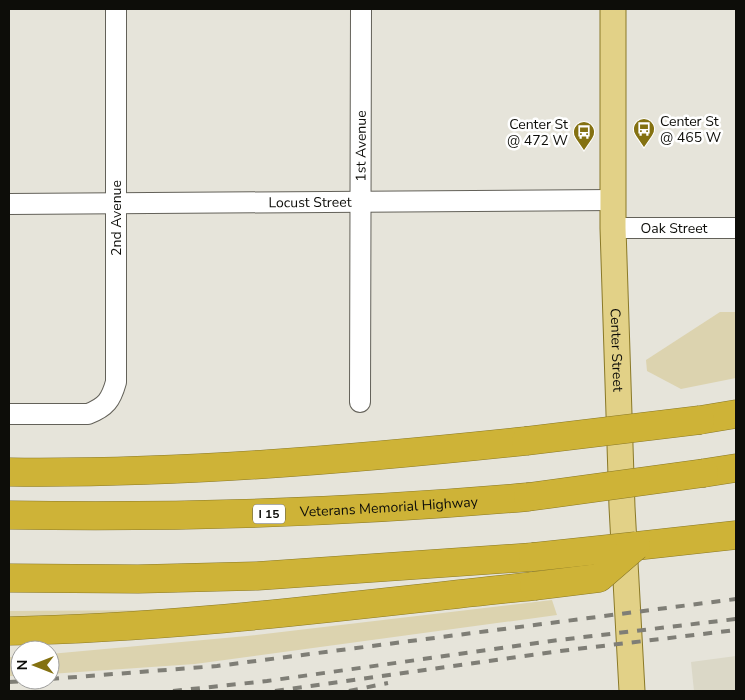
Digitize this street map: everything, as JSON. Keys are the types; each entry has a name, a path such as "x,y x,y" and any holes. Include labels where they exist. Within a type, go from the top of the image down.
{"highway":[{"path":"9,472 88,472 253,464 407,453 526,441 736,414"},
{"name":"Veterans Memorial Highway","path":"9,515 263,514 398,508 528,497 736,468"},
{"path":"9,578 256,576 532,557 736,535"},
{"path":"9,631 103,628 209,620 599,578 636,546"}],"main road":[{"name":"Center Street","path":"613,9 613,228 622,508 632,691"}],"street":[{"name":"2nd Avenue","path":"9,414 88,414 100,409 111,400 116,382 116,9"},
{"name":"1st Avenue","path":"360,402 361,9"},
{"name":"Locust Street","path":"9,204 613,200"},
{"name":"Oak Street","path":"613,228 736,228"}],"shaded area":[{"path":"720,312 736,312 736,378 681,389 647,371 646,360"},
{"path":"552,600 557,615 195,664 60,673 60,653 247,636"},
{"path":"176,610 9,622 9,611"},
{"path":"736,656 736,691 694,691 691,662"},
{"path":"9,657 10,657 10,676"}],"railway":[{"path":"60,678 217,666 736,599"},
{"path":"173,691 267,681 559,640 736,619"},
{"path":"275,691 560,651 736,630"},
{"path":"349,691 388,683"}],"place":[{"name":"Center St @ 465 W","path":"644,148"},
{"name":"Center St @ 472 W","path":"584,151"}]}
